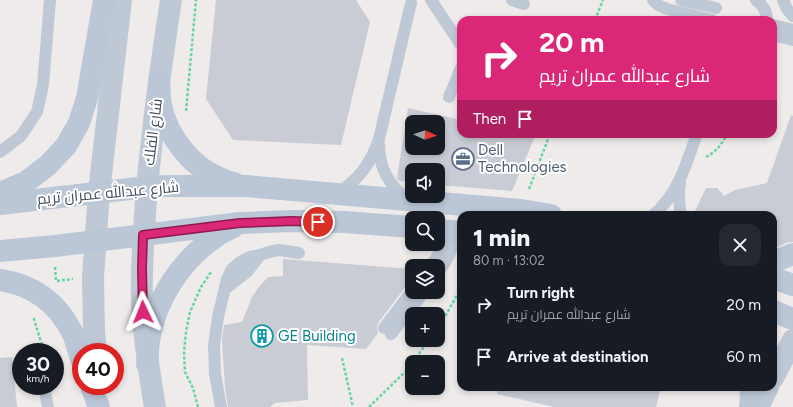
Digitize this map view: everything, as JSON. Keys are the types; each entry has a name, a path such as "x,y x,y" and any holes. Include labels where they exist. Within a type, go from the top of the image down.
{"main road":[{"path":"0,193 26,182 48,166 66,146 79,123 87,98 104,0"},
{"path":"159,80 160,105 168,128 180,148 200,167 222,180 246,186"},
{"name":"شارع عبدالله عمران تريم","path":"0,204 99,192 170,186 246,186 405,200"},
{"name":"شارع عبدالله عمران تريم","path":"441,203 527,211"},
{"path":"0,251 55,246 240,223 292,221 344,222 405,226"},
{"path":"147,364 149,340 165,293 179,272 196,252 217,236 240,223"},
{"path":"777,260 793,254"},
{"path":"777,279 793,285"},
{"path":"0,280 16,283 44,297 56,308 65,320 76,343"},
{"path":"777,313 793,319"},
{"path":"750,391 750,407"},
{"path":"94,395 99,407"}],"street":[{"path":"95,343 93,277 99,192 121,0"},
{"name":"شارع الفلك","path":"155,407 147,364 144,333 142,301 143,235 149,158 171,0"},
{"path":"777,370 793,340"},
{"path":"758,407 766,391"},
{"path":"102,395 104,407"}],"lane":[{"path":"0,152 21,136 36,112 43,85 50,0"},
{"path":"334,194 344,189 360,174 375,152 408,1 421,3 430,0 457,39"},
{"path":"440,0 457,26"},
{"path":"512,0 524,4"},
{"path":"653,0 658,5 667,9 716,12"},
{"path":"681,0 716,12"},
{"path":"756,0 764,7 767,16"},
{"path":"783,0 787,9 793,16"},
{"path":"777,26 793,30"},
{"path":"777,36 793,40"},
{"path":"450,97 457,79"},
{"path":"657,211 665,204 675,190 696,138"},
{"path":"379,139 379,154 382,167 388,180 405,198"},
{"path":"680,211 679,189 682,174"},
{"path":"435,259 451,231"},
{"path":"445,264 453,249 451,231"},
{"path":"221,407 215,374 214,345 218,317 225,289 248,271 260,255 279,250 298,253"},
{"path":"407,299 388,331 418,299"},
{"path":"46,395 48,407"}],"path":[{"path":"186,111 196,0"},
{"path":"597,16 603,0"},
{"path":"521,210 548,138"},
{"path":"198,407 193,388 185,372 184,352 186,332 190,312 201,287 212,270"},
{"path":"445,317 457,295"},
{"path":"418,355 424,347"},
{"path":"342,358 353,407"},
{"path":"369,407 405,372"}],"building":[{"path":"216,0 356,0 370,22 341,145 233,140 206,99"},
{"name":"Dell Technologies","path":"408,108 439,115 407,115"},
{"path":"791,115 793,116 793,242 788,242 777,247 777,211 695,211 706,188 717,188 724,196 735,190 767,183"},
{"name":"Dell Technologies","path":"445,116 457,119 457,138 534,138 512,191 445,186 445,163 405,163 405,181 399,181 397,178 405,127 405,155 445,155"},
{"name":"GE Building","path":"283,259 405,268 405,287 378,323 378,333 366,349 307,345 308,400 275,403 270,407 228,407 225,388 222,340 224,325 242,322 252,297 258,288 268,277 283,276"},
{"path":"12,357 12,395 16,395 17,407 0,407 0,358"},
{"path":"497,391 660,391 656,407 554,407 497,394"}],"place":[{"name":"Dell Technologies","path":"463,159"},
{"name":"GE Building","path":"262,336"}],"route":[{"path":"143,312 143,235 240,223 292,221 318,222"}]}
